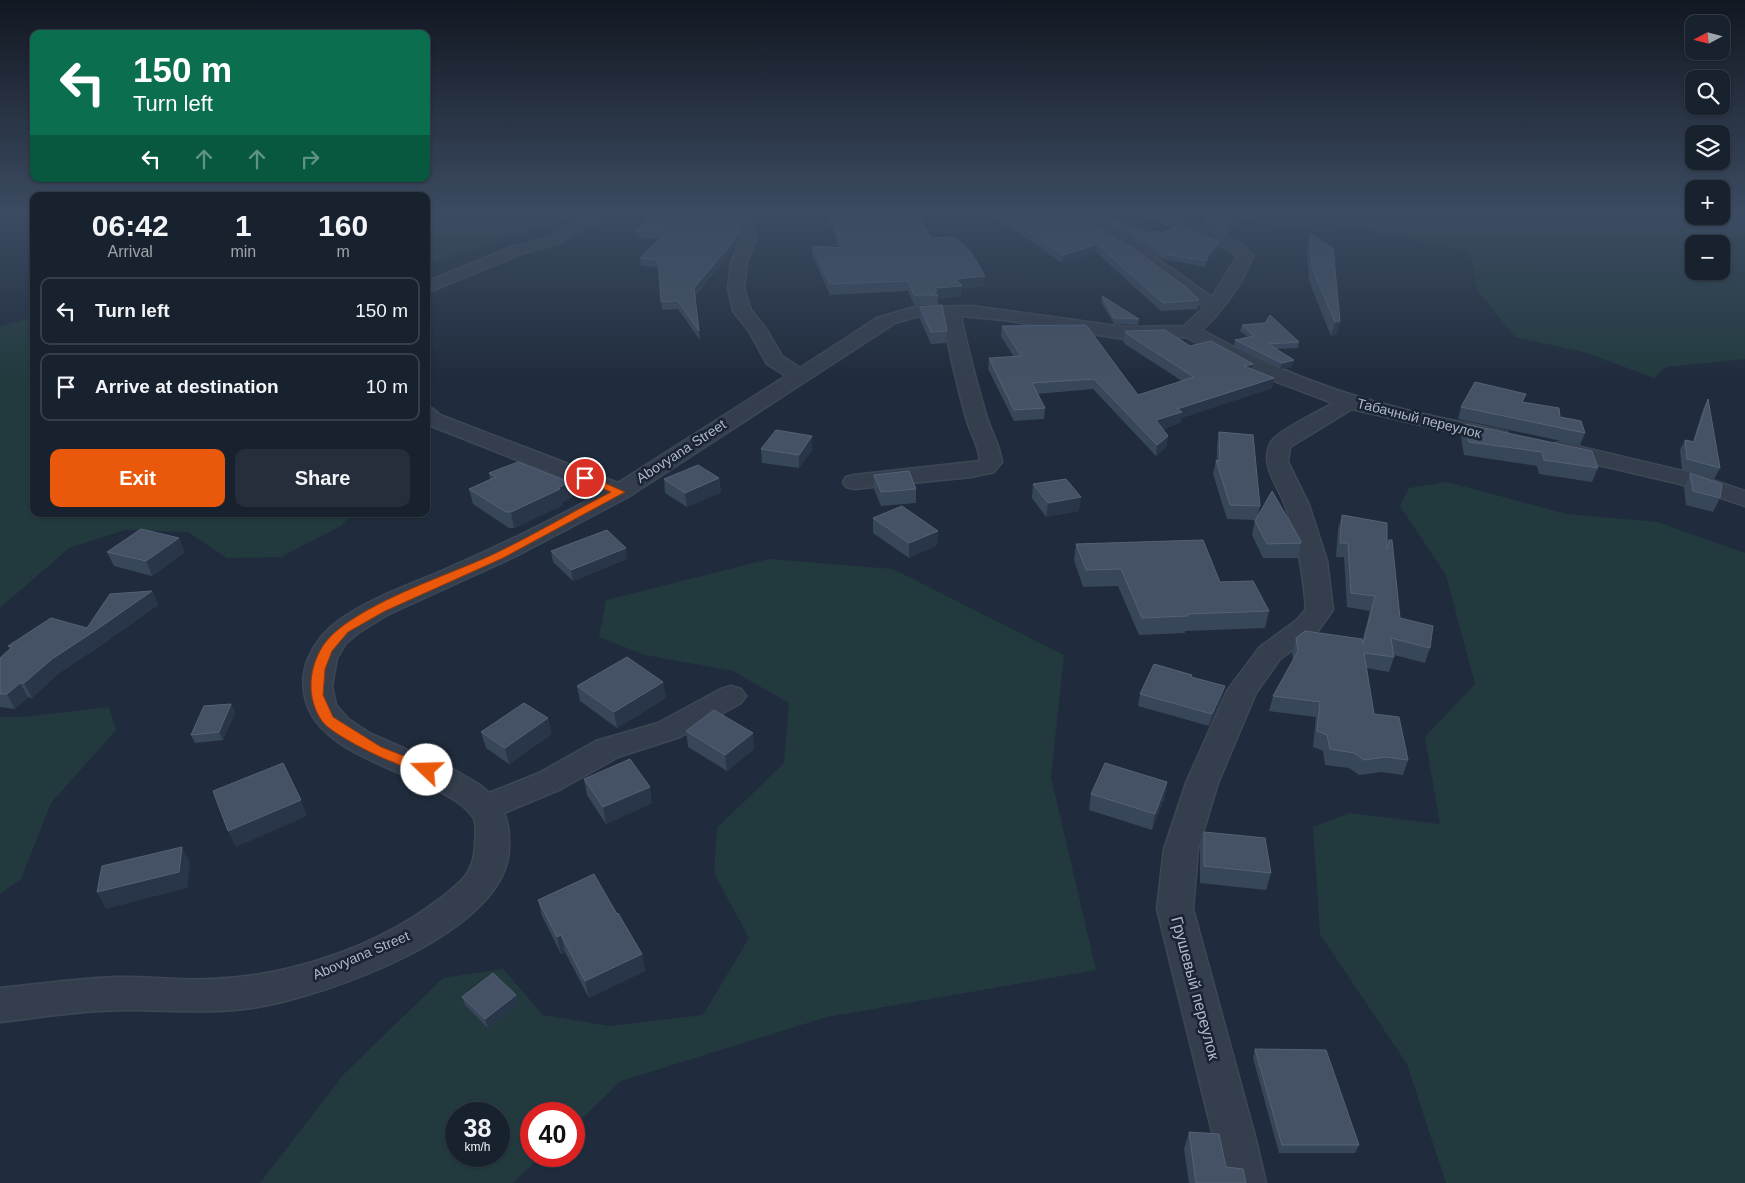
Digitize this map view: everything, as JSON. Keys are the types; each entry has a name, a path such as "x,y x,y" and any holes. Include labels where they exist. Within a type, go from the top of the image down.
{"street":[{"path":"430,286 471,269"},
{"path":"738,269 736,288 742,311 757,329 774,360 802,377"},
{"path":"1165,269 1194,294 1213,305"},
{"path":"1190,330 1205,319 1238,269"},
{"path":"854,482 971,470 986,467 991,462 990,451 980,430 962,368 951,310"},
{"name":"Abovyana Street","path":"0,1005 115,994 224,996 284,986 396,944 447,915 472,892 491,865 493,826 484,808 469,794 427,770 376,751 327,720 316,695 318,669 324,656 344,630 380,608 499,555 620,492 743,411 802,377 886,320 915,311 951,310 1016,317 1089,330 1142,334 1190,330"},
{"name":"Табачный переулок","path":"1190,330 1259,369 1350,400 1463,430 1518,441"},
{"name":"Грушевый переулок","path":"1244,1183 1235,1140 1175,909 1181,849 1202,783 1242,691 1270,653 1307,626 1320,610 1314,561 1298,505 1277,462 1280,445 1299,430 1332,413 1350,400"},
{"path":"430,416 620,492"},
{"path":"1545,446 1687,479 1745,499"},
{"path":"484,808 550,781 607,749 670,730 731,696"}],"green space":[{"path":"1473,269 1685,269 1685,280 1730,280 1730,269 1745,269 1745,359 1666,367 1654,378 1587,353 1515,337 1477,290"},
{"path":"30,318 30,517 349,517 341,526 281,557 227,558 188,532 125,530 69,548 0,608 0,326"},
{"path":"1447,482 1567,514 1657,522 1745,553 1745,1183 1446,1183 1407,1064 1320,934 1313,827 1350,813 1440,824 1425,737 1475,684 1446,575 1400,506 1409,488"},
{"path":"769,559 893,569 1064,655 1051,777 1096,970 827,1017 621,1081 585,1115 585,1102 520,1102 520,1167 530,1167 513,1183 260,1183 344,1074 443,978 503,969 543,1015 610,1026 703,1015 749,938 714,873 717,828 784,763 789,703 733,671 645,655 599,637 606,600"},
{"path":"109,707 116,730 51,803 21,879 0,894 0,717 23,717"}],"building":[{"path":"659,269 710,269 694,288 699,331 678,301 661,302"},
{"path":"823,269 981,269 985,276 956,279 962,286 935,288 937,292 930,294 938,295 914,295 908,281 830,284"},
{"path":"1125,269 1161,269 1187,288 1199,300 1163,303"},
{"path":"1313,269 1335,269 1340,321 1335,322"},
{"path":"1102,296 1139,319 1114,318"},
{"path":"942,305 947,331 931,332 920,307"},
{"path":"1270,315 1299,342 1268,344 1294,360 1282,363 1235,340 1254,336 1242,325 1265,323"},
{"path":"1086,325 1138,395 1194,377 1125,331 1165,330 1190,346 1211,341 1253,364 1244,366 1274,378 1177,409 1182,412 1156,420 1168,436 1157,445 1094,379 1032,383 1045,408 1014,410 989,358 1021,356 1002,326"},
{"path":"1475,382 1526,394 1522,402 1559,408 1560,417 1581,421 1585,433 1461,407"},
{"path":"1708,399 1720,468 1687,459 1685,440 1694,442"},
{"path":"1465,424 1592,451 1598,468 1544,460 1542,452 1469,442"},
{"path":"776,430 812,436 799,455 761,449"},
{"path":"1219,432 1253,435 1260,506 1230,505 1216,460 1220,461"},
{"path":"518,462 569,482 558,488 560,489 511,512 506,512 469,489 496,477 489,473"},
{"path":"698,465 719,478 685,493 664,479"},
{"path":"909,471 916,489 881,492 874,475"},
{"path":"1690,473 1722,484 1720,498 1693,491"},
{"path":"1066,479 1081,497 1048,503 1033,484"},
{"path":"1272,491 1301,543 1267,544 1255,521"},
{"path":"902,506 938,531 909,543 873,518"},
{"path":"1342,515 1387,523 1387,549 1389,540 1392,540 1400,618 1433,626 1430,648 1391,638 1394,657 1364,653 1374,714 1399,717 1408,760 1386,757 1364,760 1354,753 1330,749 1327,735 1317,731 1320,702 1273,696 1298,651 1296,638 1305,631 1362,639 1363,644 1375,596 1351,593 1348,543 1340,543"},
{"path":"141,529 179,538 146,561 107,552"},
{"path":"607,530 626,548 571,570 551,551"},
{"path":"1203,540 1220,582 1253,581 1269,611 1187,614 1188,616 1142,618 1121,569 1086,570 1076,544"},
{"path":"152,591 52,659 24,683 20,683 7,694 0,694 0,658 12,647 8,646 51,618 87,628 110,594"},
{"path":"627,657 663,682 614,712 577,686"},
{"path":"1154,664 1225,686 1212,714 1140,694"},
{"path":"524,703 548,718 505,748 481,732"},
{"path":"231,704 219,732 191,735 204,706"},
{"path":"714,710 753,733 725,755 686,731"},
{"path":"630,759 650,787 603,807 584,779"},
{"path":"283,763 301,800 228,831 213,791"},
{"path":"1105,763 1167,782 1155,814 1091,794"},
{"path":"1204,832 1265,838 1271,873 1204,866"},
{"path":"182,847 179,872 97,892 102,866"},
{"path":"594,874 642,954 585,981 561,935 557,937 538,900"},
{"path":"493,973 516,995 485,1019 462,997"},
{"path":"1255,1049 1326,1050 1359,1145 1282,1145"},
{"path":"1189,1132 1219,1134 1226,1167 1243,1169 1246,1183 1196,1183"}],"route":[{"path":"427,770 376,751 327,720 316,695 318,669 327,650 344,630 380,608 499,555 620,492 585,478"}]}
